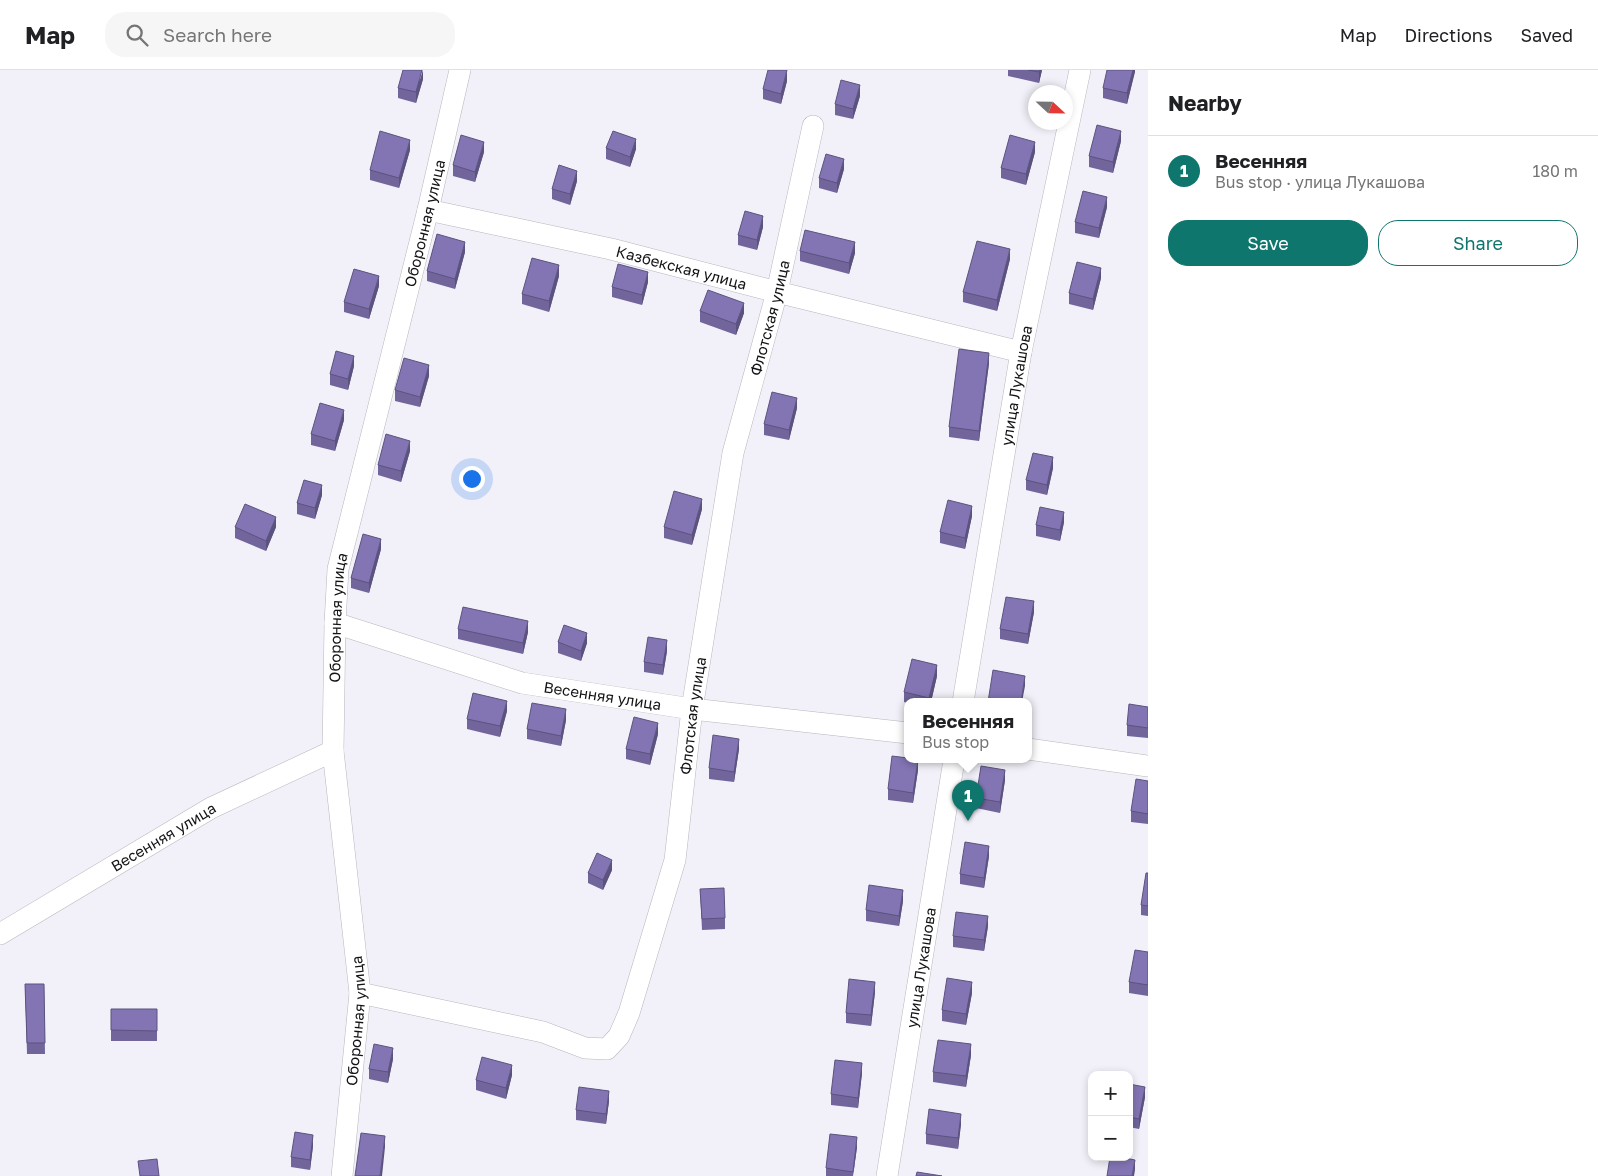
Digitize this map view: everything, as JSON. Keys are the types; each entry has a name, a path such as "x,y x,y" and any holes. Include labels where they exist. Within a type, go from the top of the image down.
{"street":[{"name":"Оборонная улица","path":"342,1176 360,993 333,751 335,623 338,569 428,210 460,70"},
{"name":"улица Лукашова","path":"964,698 1021,352 1080,70"},
{"name":"Флотская улица","path":"360,993 542,1032 585,1048 607,1048 620,1036 629,1013 674,860 692,709 733,453 777,292 813,126"},
{"name":"Казбекская улица","path":"428,210 611,249 1021,352"},
{"name":"Весенняя улица","path":"335,623 522,682 692,709 904,733"},
{"path":"1032,750 1148,766"},
{"name":"Весенняя улица","path":"0,934 211,808 333,751"},
{"name":"улица Лукашова","path":"888,1176 954,763"}],"building":[{"path":"403,70 422,70 416,92 398,88"},
{"path":"768,70 787,70 781,94 763,89"},
{"path":"1107,70 1133,70 1127,93 1103,88"},
{"path":"841,80 860,85 853,109 835,104"},
{"path":"1097,125 1121,131 1113,162 1089,156"},
{"path":"380,131 410,140 399,178 370,170"},
{"path":"613,131 636,139 630,157 606,148"},
{"path":"461,135 484,142 475,172 453,165"},
{"path":"1010,135 1035,142 1026,174 1001,168"},
{"path":"826,154 844,159 837,183 819,178"},
{"path":"559,165 577,171 570,194 552,189"},
{"path":"1083,191 1107,197 1099,228 1075,222"},
{"path":"745,211 763,216 757,240 738,235"},
{"path":"805,230 855,242 849,263 800,251"},
{"path":"437,234 465,242 455,279 427,271"},
{"path":"977,241 1010,249 997,300 963,292"},
{"path":"532,258 559,265 549,301 522,294"},
{"path":"1077,262 1101,268 1093,299 1069,293"},
{"path":"618,264 648,272 642,295 612,287"},
{"path":"354,269 379,276 369,309 344,302"},
{"path":"708,290 744,303 736,324 700,311"},
{"path":"959,349 989,353 979,431 949,427"},
{"path":"336,351 354,356 348,379 330,374"},
{"path":"404,358 429,365 420,397 395,390"},
{"path":"772,392 797,398 789,430 764,424"},
{"path":"320,403 344,410 335,441 311,434"},
{"path":"386,434 410,441 401,471 378,465"},
{"path":"1033,453 1053,457 1047,485 1026,480"},
{"path":"304,480 322,485 315,508 297,503"},
{"path":"674,491 702,499 692,535 664,527"},
{"path":"948,500 972,506 965,538 940,532"},
{"path":"245,504 276,517 266,541 235,527"},
{"path":"1040,507 1064,512 1060,530 1036,525"},
{"path":"363,534 381,539 369,583 351,578"},
{"path":"1006,597 1034,601 1028,634 1000,629"},
{"path":"463,607 528,621 523,643 458,629"},
{"path":"564,625 587,633 581,651 558,642"},
{"path":"648,637 667,640 663,665 644,662"},
{"path":"912,659 937,665 929,698 904,692"},
{"path":"993,670 1025,676 1022,698 989,698"},
{"path":"473,693 507,701 500,726 467,719"},
{"path":"532,703 566,709 561,736 527,729"},
{"path":"1129,704 1148,707 1148,728 1127,725"},
{"path":"634,717 658,723 650,754 626,749"},
{"path":"713,735 739,739 734,772 709,768"},
{"path":"892,756 904,758 904,763 918,763 913,793 888,789"},
{"path":"981,766 1005,770 1000,802 976,798"},
{"path":"1136,779 1148,781 1148,814 1131,811"},
{"path":"965,842 989,846 984,878 960,874"},
{"path":"597,853 612,860 603,880 588,873"},
{"path":"1146,873 1148,873 1148,906 1141,905"},
{"path":"869,885 903,890 899,916 866,910"},
{"path":"724,888 725,918 702,919 700,889"},
{"path":"956,912 988,916 984,940 953,936"},
{"path":"1135,950 1148,952 1148,985 1129,982"},
{"path":"947,978 972,982 966,1014 942,1010"},
{"path":"849,979 875,982 871,1015 846,1013"},
{"path":"25,984 44,984 45,1043 27,1043"},
{"path":"111,1009 157,1009 157,1031 111,1030"},
{"path":"938,1040 971,1044 966,1076 933,1072"},
{"path":"374,1044 393,1048 388,1072 369,1069"},
{"path":"482,1057 512,1065 506,1088 476,1080"},
{"path":"835,1060 862,1063 858,1098 831,1094"},
{"path":"1133,1085 1145,1087 1139,1119 1133,1118"},
{"path":"579,1087 609,1091 606,1114 576,1110"},
{"path":"929,1109 961,1114 958,1138 926,1134"},
{"path":"295,1132 313,1135 310,1160 291,1157"},
{"path":"361,1133 385,1136 380,1176 355,1176"},
{"path":"830,1134 857,1137 853,1172 826,1168"},
{"path":"157,1159 159,1176 140,1176 138,1161"},
{"path":"1135,1160 1132,1176 1107,1176 1109,1161"},
{"path":"917,1172 942,1176 916,1176"}],"place":[{"name":"Весенняя","path":"968,821"}]}
